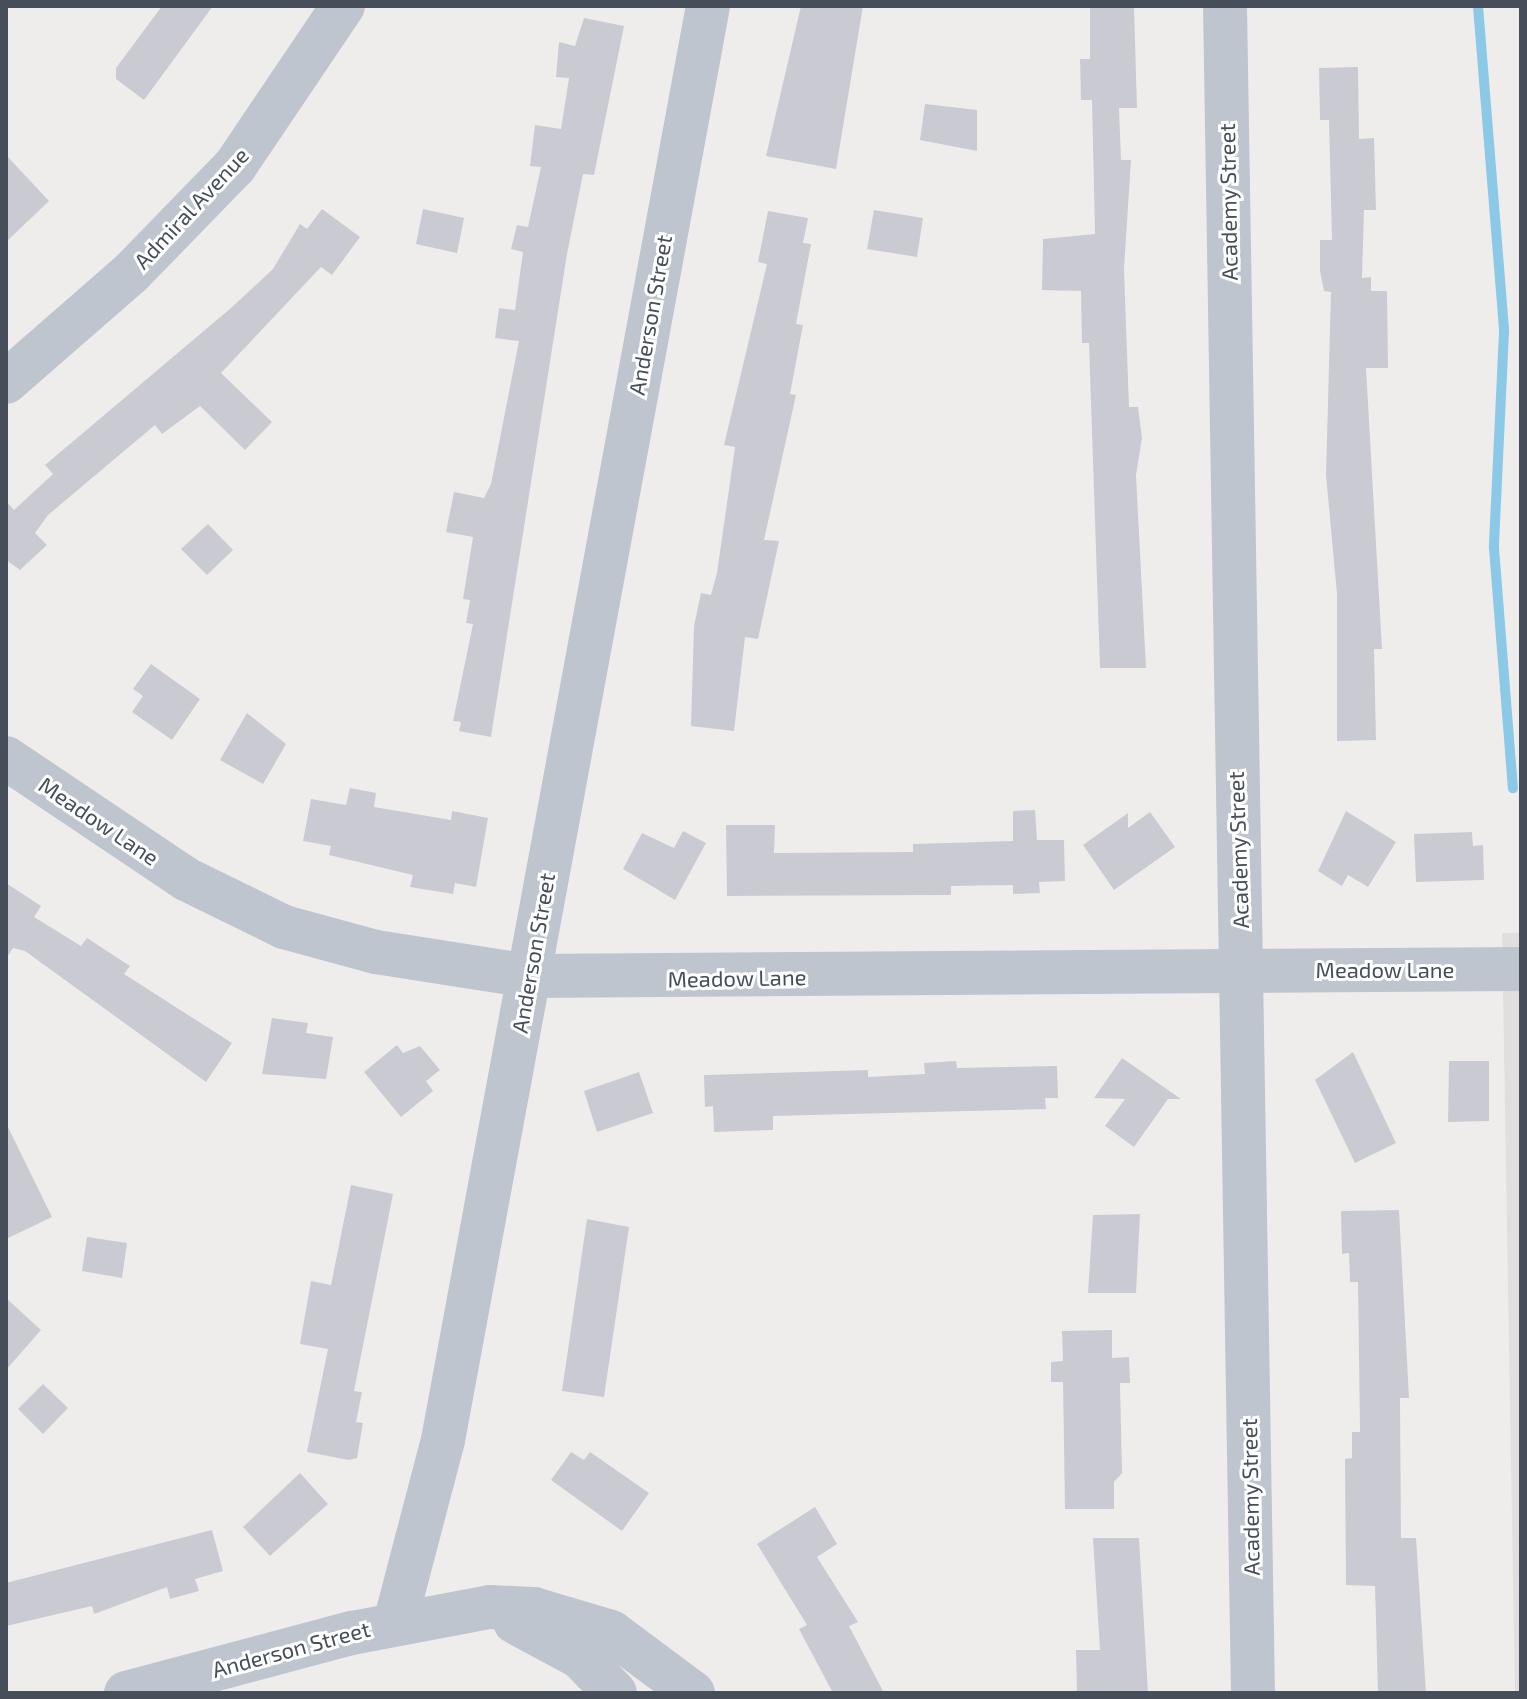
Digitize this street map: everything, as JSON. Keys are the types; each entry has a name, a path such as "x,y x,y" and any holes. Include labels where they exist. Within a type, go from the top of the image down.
{"street":[{"name":"Admiral Avenue","path":"6,382 131,273 235,166 343,6"},
{"name":"Anderson Street","path":"126,1693 395,1623 443,1440 708,6"},
{"name":"Academy Street","path":"1225,6 1253,1693"},
{"name":"Meadow Lane","path":"6,758 186,879 284,927 376,952 529,976 1521,969"},
{"path":"395,1623 466,1610 534,1609 611,1632 693,1693"},
{"path":"466,1610 540,1632 580,1657 615,1693"}],"shaded area":[{"path":"1502,933 1521,933 1521,1693 1515,1693"}],"building":[{"path":"162,6 213,6 144,100 116,79 116,68"},
{"path":"801,6 863,6 836,169 766,156"},
{"path":"1090,6 1134,6 1137,108 1119,108 1121,160 1131,160 1124,269 1129,407 1138,407 1142,438 1136,475 1146,668 1100,668 1089,343 1082,343 1081,291 1042,290 1043,239 1095,234 1092,100 1081,100 1080,59 1090,59"},
{"path":"584,18 624,26 594,175 583,174 567,254 491,737 459,731 461,722 453,721 473,624 466,623 470,600 463,599 473,537 446,532 454,492 484,498 491,484 519,341 495,338 499,308 515,310 523,252 511,249 517,225 528,227 541,167 530,166 535,125 561,129 569,78 556,77 559,42 575,46"},
{"path":"1358,67 1359,139 1374,138 1376,210 1364,210 1362,278 1371,277 1371,291 1387,291 1388,368 1366,368 1382,649 1374,649 1376,740 1337,741 1337,594 1326,475 1331,292 1324,291 1320,271 1320,240 1332,240 1329,120 1320,120 1319,68"},
{"path":"925,104 977,110 977,151 920,140"},
{"path":"6,155 49,201 6,242"},
{"path":"322,209 360,237 332,275 321,267 221,373 272,422 245,450 200,406 162,434 155,425 48,515 35,533 47,545 20,570 6,560 6,501 14,510 53,474 45,465 231,308 273,269 300,224 307,229"},
{"path":"423,209 464,218 457,253 416,244"},
{"path":"874,210 923,218 917,257 867,249"},
{"path":"768,211 808,218 803,243 811,244 796,324 803,325 790,394 796,395 764,540 779,541 758,639 745,637 734,731 691,726 694,626 701,593 711,595 717,573 735,447 724,445 767,264 758,262"},
{"path":"208,524 233,550 207,575 181,549"},
{"path":"151,664 200,699 172,740 132,712 143,696 133,689"},
{"path":"247,713 286,744 263,784 220,760"},
{"path":"350,788 376,793 374,807 451,820 452,811 488,818 476,887 455,883 453,894 410,887 413,875 329,855 331,846 303,841 311,799 346,805"},
{"path":"1035,810 1037,840 1064,840 1065,881 1039,882 1040,893 1013,894 1013,885 951,886 951,895 727,896 726,825 775,825 774,853 913,852 913,844 1013,841 1013,811"},
{"path":"1346,811 1396,842 1368,887 1348,875 1342,886 1318,871"},
{"path":"1150,812 1175,847 1114,890 1083,845 1128,813 1128,828"},
{"path":"683,831 706,843 675,900 623,869 642,833 674,848"},
{"path":"1472,832 1473,846 1483,845 1484,880 1416,882 1414,834"},
{"path":"6,883 41,906 34,917 81,946 87,938 130,966 124,974 232,1043 206,1082 25,951 13,948 6,959"},
{"path":"272,1018 308,1023 306,1033 333,1037 326,1079 262,1074"},
{"path":"397,1045 403,1053 420,1046 440,1070 426,1081 433,1091 401,1117 364,1072"},
{"path":"1353,1052 1396,1143 1355,1163 1315,1080"},
{"path":"1122,1058 1181,1099 1168,1099 1134,1147 1105,1126 1125,1099 1094,1098"},
{"path":"956,1061 957,1068 1057,1066 1058,1098 1045,1098 1046,1109 773,1116 773,1130 714,1132 713,1106 705,1107 704,1075 868,1070 868,1077 925,1074 924,1063"},
{"path":"1449,1061 1489,1061 1489,1121 1448,1122"},
{"path":"639,1072 653,1113 597,1132 584,1091"},
{"path":"6,1123 52,1217 6,1239"},
{"path":"351,1185 393,1194 354,1391 362,1392 356,1422 363,1423 357,1458 349,1460 307,1452 328,1349 300,1344 311,1281 331,1285"},
{"path":"1399,1210 1409,1398 1400,1398 1401,1538 1416,1538 1426,1693 1378,1693 1375,1586 1346,1585 1345,1459 1352,1458 1352,1432 1360,1432 1358,1282 1350,1282 1349,1253 1342,1254 1341,1211"},
{"path":"1140,1214 1136,1293 1088,1293 1093,1215"},
{"path":"587,1219 629,1227 604,1397 562,1391"},
{"path":"87,1237 127,1243 122,1278 82,1271"},
{"path":"6,1298 41,1330 6,1370"},
{"path":"1112,1330 1112,1358 1129,1357 1130,1383 1120,1383 1122,1473 1114,1482 1114,1509 1065,1509 1063,1382 1051,1382 1051,1362 1063,1361 1062,1331"},
{"path":"43,1384 68,1408 43,1434 18,1409"},
{"path":"571,1452 584,1460 590,1452 649,1493 622,1531 551,1480"},
{"path":"300,1473 328,1504 270,1556 243,1527"},
{"path":"815,1507 837,1544 817,1557 858,1622 849,1626 884,1693 833,1693 799,1629 807,1625 757,1544"},
{"path":"212,1530 223,1571 195,1579 199,1591 170,1599 167,1587 94,1614 92,1606 6,1626 6,1583"},
{"path":"1093,1538 1139,1538 1148,1693 1077,1693 1076,1650 1100,1650"}],"waterway":[{"path":"1478,6 1504,332 1494,548 1513,788"}]}
